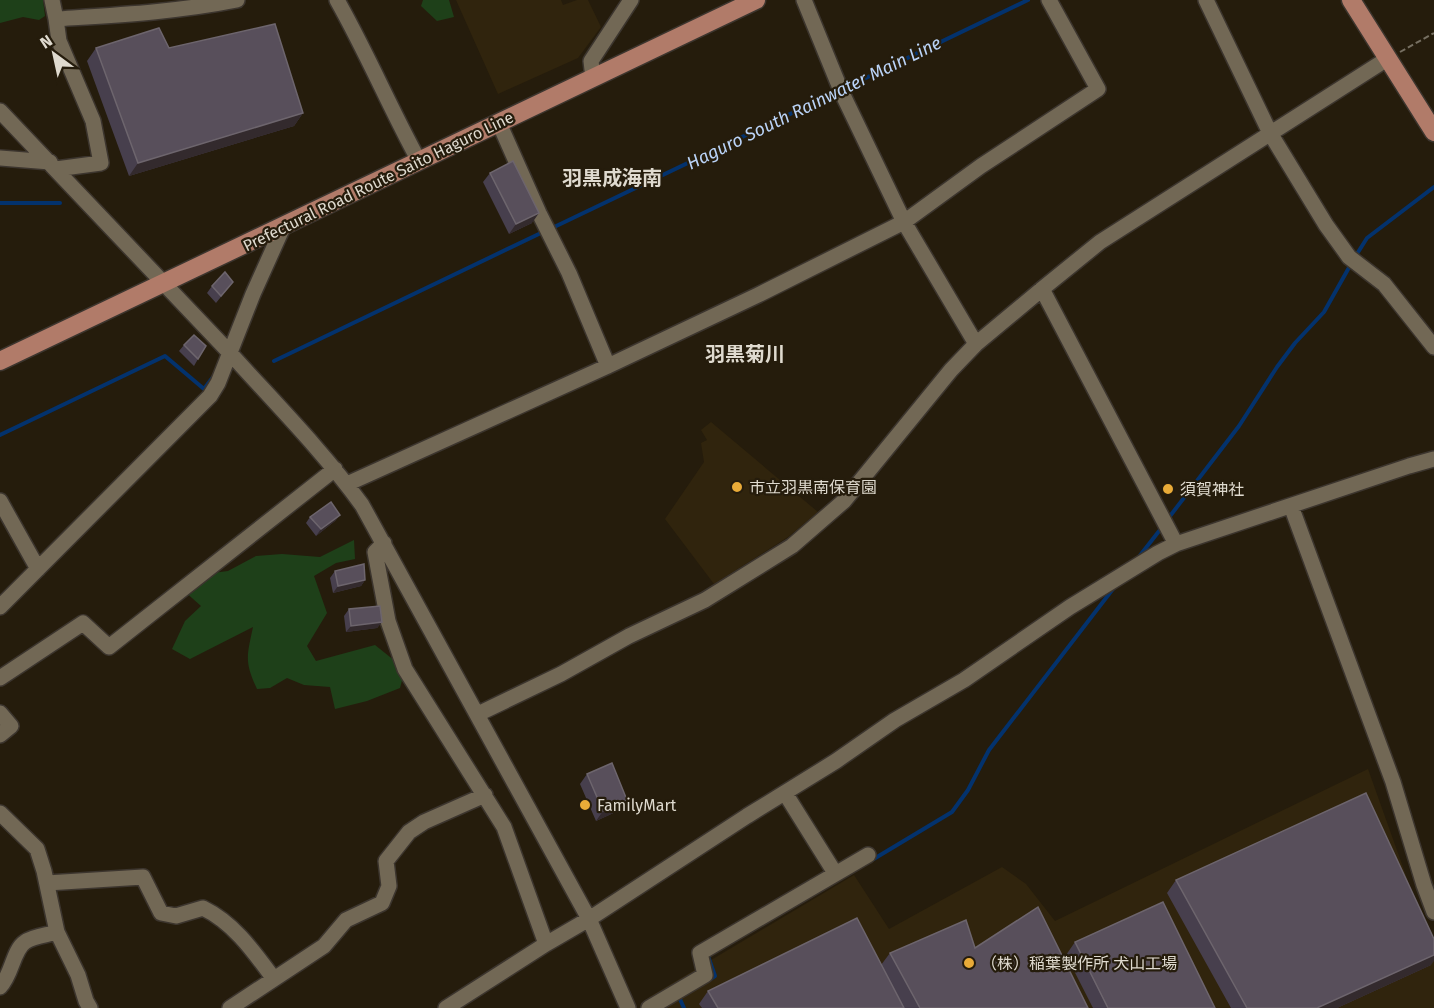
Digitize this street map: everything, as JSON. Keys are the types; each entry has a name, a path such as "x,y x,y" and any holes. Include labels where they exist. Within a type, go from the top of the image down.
{"main road":[{"name":"Prefectural Road Route Saito Haguro Line","path":"0,361 756,0"},
{"path":"1351,0 1434,132"}],"street":[{"path":"0,158 53,166 101,163 93,121 59,41 52,0"},
{"path":"56,18 133,14 207,6 237,0"},
{"path":"337,0 420,161"},
{"path":"593,78 591,61 631,0"},
{"path":"804,0 840,89 904,222 976,344"},
{"path":"347,484 608,366 904,222 981,166 1098,88 1049,0"},
{"path":"1206,0 1270,133 1326,225 1354,260 1384,284 1434,348"},
{"path":"478,714 561,674 629,636 705,600 792,546 844,501 951,370 976,344 1042,289 1100,242 1387,59"},
{"path":"0,111 165,283 335,469 362,505 589,919 628,1008"},
{"path":"499,123 569,273 608,366"},
{"path":"0,607 210,396 218,383 253,294 284,225"},
{"path":"1042,289 1176,544"},
{"path":"446,1008 836,761 895,720 964,680 1070,607 1158,553 1176,544 1434,459"},
{"path":"0,678 83,623 110,647 335,469"},
{"path":"0,501 38,568"},
{"path":"1291,506 1393,782 1434,912"},
{"path":"384,543 375,552 388,621 402,662 504,827 546,944"},
{"path":"0,713 11,726 0,735"},
{"path":"785,793 835,873"},
{"path":"230,1008 324,946 346,920 382,903 388,886 386,861 410,832 424,822 485,795"},
{"path":"0,813 37,849 57,932 78,975 90,1008"},
{"path":"649,1008 705,975 700,953 868,855"},
{"path":"46,883 143,877 161,913 176,916 203,908 219,916 248,945 274,979"},
{"path":"0,987 7,981 25,942 57,932"}],"path":[{"path":"1387,59 1434,33"}],"shaded area":[{"path":"456,0 561,0 563,5 577,0 588,0 601,27 578,58 498,94"},
{"name":"市立羽黒南保育園","path":"711,422 818,512 788,537 714,584 665,519 704,462 701,443 707,440 701,430"},
{"path":"1368,769 1434,954 1434,1008 654,1008 649,997 854,875 889,929 1002,867 1026,884 1055,921"}],"green space":[{"path":"0,0 43,0 45,16 39,20 23,17 0,23"},
{"path":"423,0 449,0 454,17 437,21 421,6"},
{"path":"354,540 355,559 336,563 314,576 327,613 307,646 316,661 375,645 405,669 400,688 367,701 335,709 330,687 304,685 287,678 270,688 257,689 248,665 253,627 190,659 172,649 185,621 201,606 183,590 197,575 228,571 256,556 282,554 320,557"}],"building":[{"path":"275,24 303,113 138,163 96,48 159,28 169,48"},
{"path":"513,161 539,213 516,224 490,173"},
{"path":"225,272 233,282 221,296 212,286"},
{"path":"194,335 206,346 198,359 184,345"},
{"path":"331,502 340,515 321,529 310,517"},
{"path":"364,564 365,580 338,586 335,571"},
{"path":"380,606 382,622 351,626 349,609"},
{"path":"612,763 627,800 603,811 587,774"},
{"path":"1366,793 1434,939 1434,955 1317,1008 1247,1008 1176,880"},
{"name":"（株）稲葉製作所 犬山工場","path":"1163,902 1215,1008 1108,1008 1075,942"},
{"name":"（株）稲葉製作所 犬山工場","path":"1038,907 1088,1008 920,1008 890,953 966,920 975,948"},
{"path":"857,918 904,1008 718,1008 708,991"}],"waterway":[{"name":"Haguro South Rainwater Main Line","path":"845,88 1028,0"},
{"name":"Haguro South Rainwater Main Line","path":"550,229 838,91"},
{"path":"1355,257 1367,238 1434,187"},
{"path":"0,203 60,203"},
{"name":"Haguro South Rainwater Main Line","path":"274,361 543,232"},
{"path":"1167,520 1239,426 1295,343 1324,312 1351,264"},
{"name":"Haguro South Rainwater Main Line","path":"0,435 165,356 204,389 213,377"},
{"path":"1138,558 1163,526"},
{"path":"872,860 952,812 968,790 989,750 1116,585"},
{"path":"708,956 715,976 709,980"},
{"path":"681,995 679,997 684,1008"}],"place":[{"name":"市立羽黒南保育園","path":"737,487"},
{"name":"須賀神社","path":"1168,489"},
{"name":"FamilyMart","path":"585,805"},
{"name":"（株）稲葉製作所 犬山工場","path":"969,963"}],"district":[{"name":"羽黒成海南","path":"612,178"},
{"name":"羽黒菊川","path":"745,354"}]}
